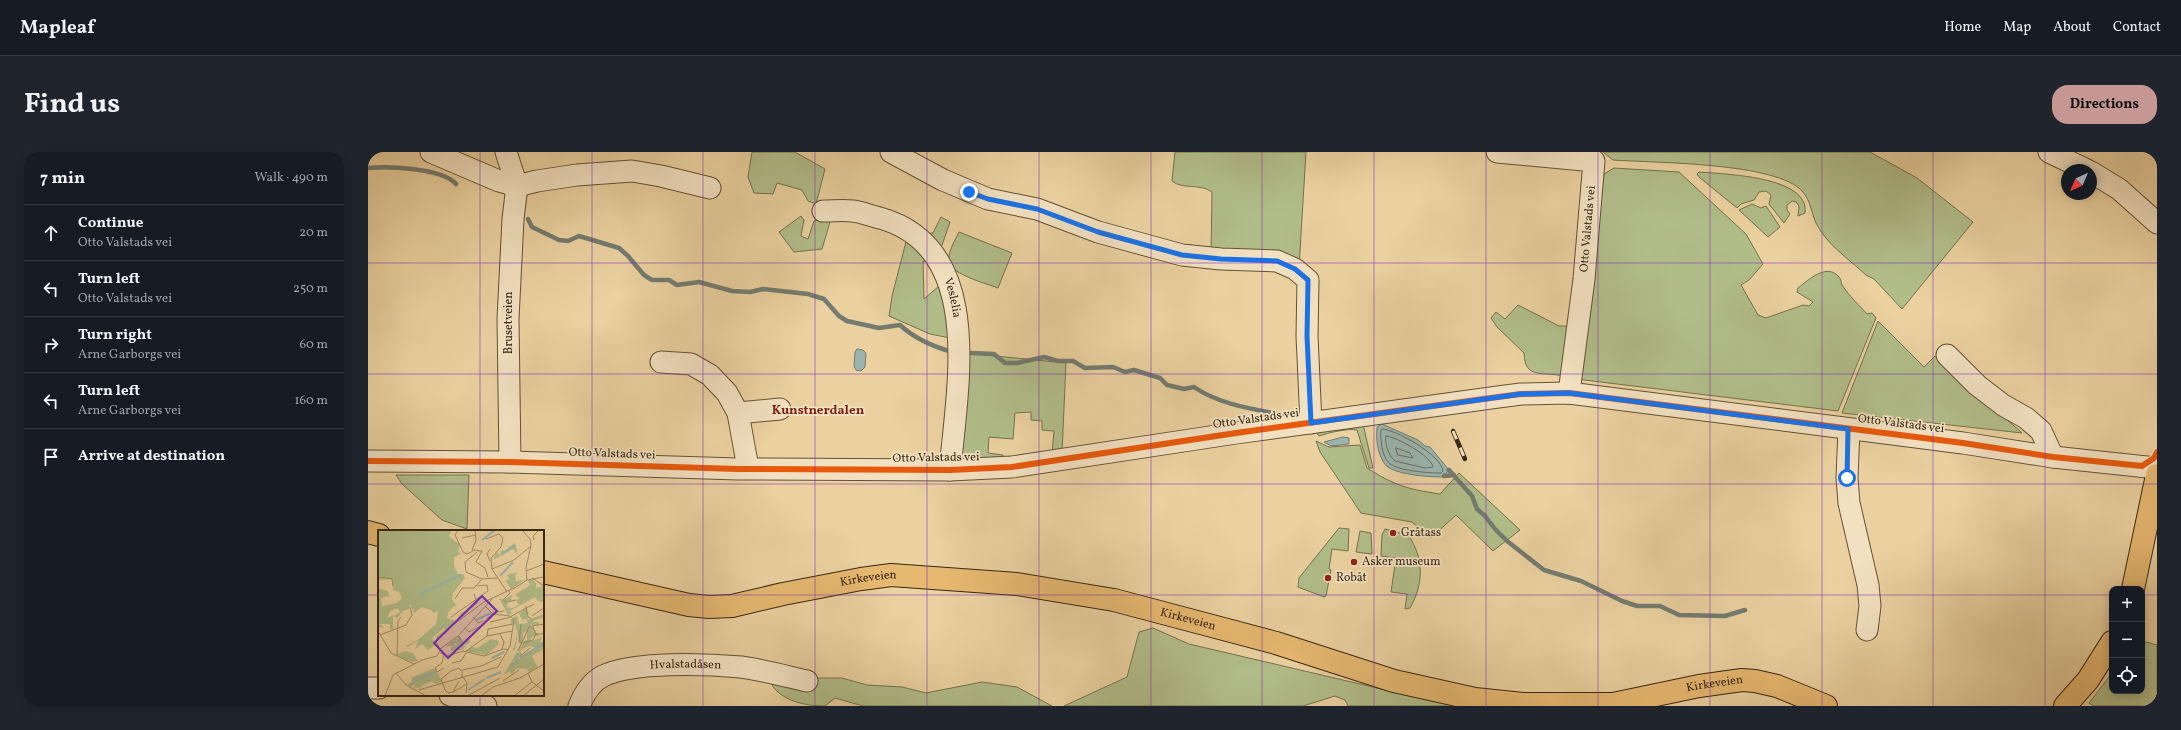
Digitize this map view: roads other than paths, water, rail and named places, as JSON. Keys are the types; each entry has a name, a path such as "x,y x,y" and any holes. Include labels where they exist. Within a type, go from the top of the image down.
{"main road":[{"path":"2134,586 2157,475"},
{"path":"368,532 378,535"},
{"name":"Kirkeveien","path":"544,572 689,605 709,607 732,606 783,594 882,576 1017,584 1114,600 1276,643 1394,681 1475,699 1524,704 1613,704 1699,686 1742,680 1755,681 1777,686 1826,706"},
{"path":"2065,706 2088,680 2109,647"}],"street":[{"path":"431,152 499,181 517,186 537,180 577,175 632,171 661,176 710,188"},
{"name":"Brusetveien","path":"506,152 517,186 513,219 508,318 510,462"},
{"path":"891,152 969,192 988,199 1037,209 1098,232 1182,255 1221,259 1277,261 1295,269 1308,280 1307,336 1311,423"},
{"name":"Otto Valstads vei","path":"1497,152 1594,161 1584,279 1569,393"},
{"path":"2049,152 2074,164"},
{"path":"2097,176 2119,189 2157,223"},
{"name":"Veslelia","path":"823,211 855,211 895,223 920,238 940,262 951,290 958,324 959,358 950,470"},
{"path":"1947,355 1977,385 2003,405 2026,418 2041,431 2053,457"},
{"path":"661,362 690,364 710,375 727,393 738,413 748,468"},
{"name":"Otto Valstads vei","path":"368,461 950,470 1012,467 1521,394 1569,393 1963,443 2053,457 2157,468"},
{"path":"738,413 780,410"},
{"name":"Otto Valstads vei","path":"1848,429 1849,497 1868,585 1870,606 1867,630"},
{"name":"Hvalstadåsen","path":"579,706 591,685 602,677 624,668 679,666 742,668 807,681"},
{"path":"453,696 486,706"}],"water":[{"path":"857,349 863,350 866,353 865,367 861,371 856,370 854,366 855,352"},
{"path":"1382,424 1418,440 1425,446 1430,447 1449,470 1443,477 1437,477 1402,473 1388,467 1382,459 1378,445 1377,427"},
{"path":"1343,437 1349,438 1349,444 1331,446 1324,442"}],"waterway":[{"path":"368,168 388,167 427,171 439,174 456,184"},
{"path":"528,219 532,227 559,240 568,241 579,236 619,248 644,275 652,280 669,280 677,285 699,282 732,291 750,292 763,289 808,294 824,299 839,316 847,321 879,328 900,325 923,341 949,351"},
{"path":"971,353 994,354 1005,363 1017,363 1044,357 1058,361 1073,361 1085,368 1113,367 1125,372 1134,370 1160,378 1167,385 1184,389 1194,387 1226,402 1284,415"},
{"path":"1449,470 1472,496 1477,509 1485,516 1495,529 1507,541 1544,570 1581,581 1622,601 1637,606 1660,606 1679,615 1725,616 1745,610"},
{"path":"1444,476 1454,475"}],"railway":[{"path":"1453,431 1465,459"}],"place":[{"name":"Gråtass","path":"1393,533"},
{"name":"Asker museum","path":"1354,562"},
{"name":"Robåt","path":"1328,578"}],"district":[{"name":"Kunstnerdalen","path":"818,411"}]}
